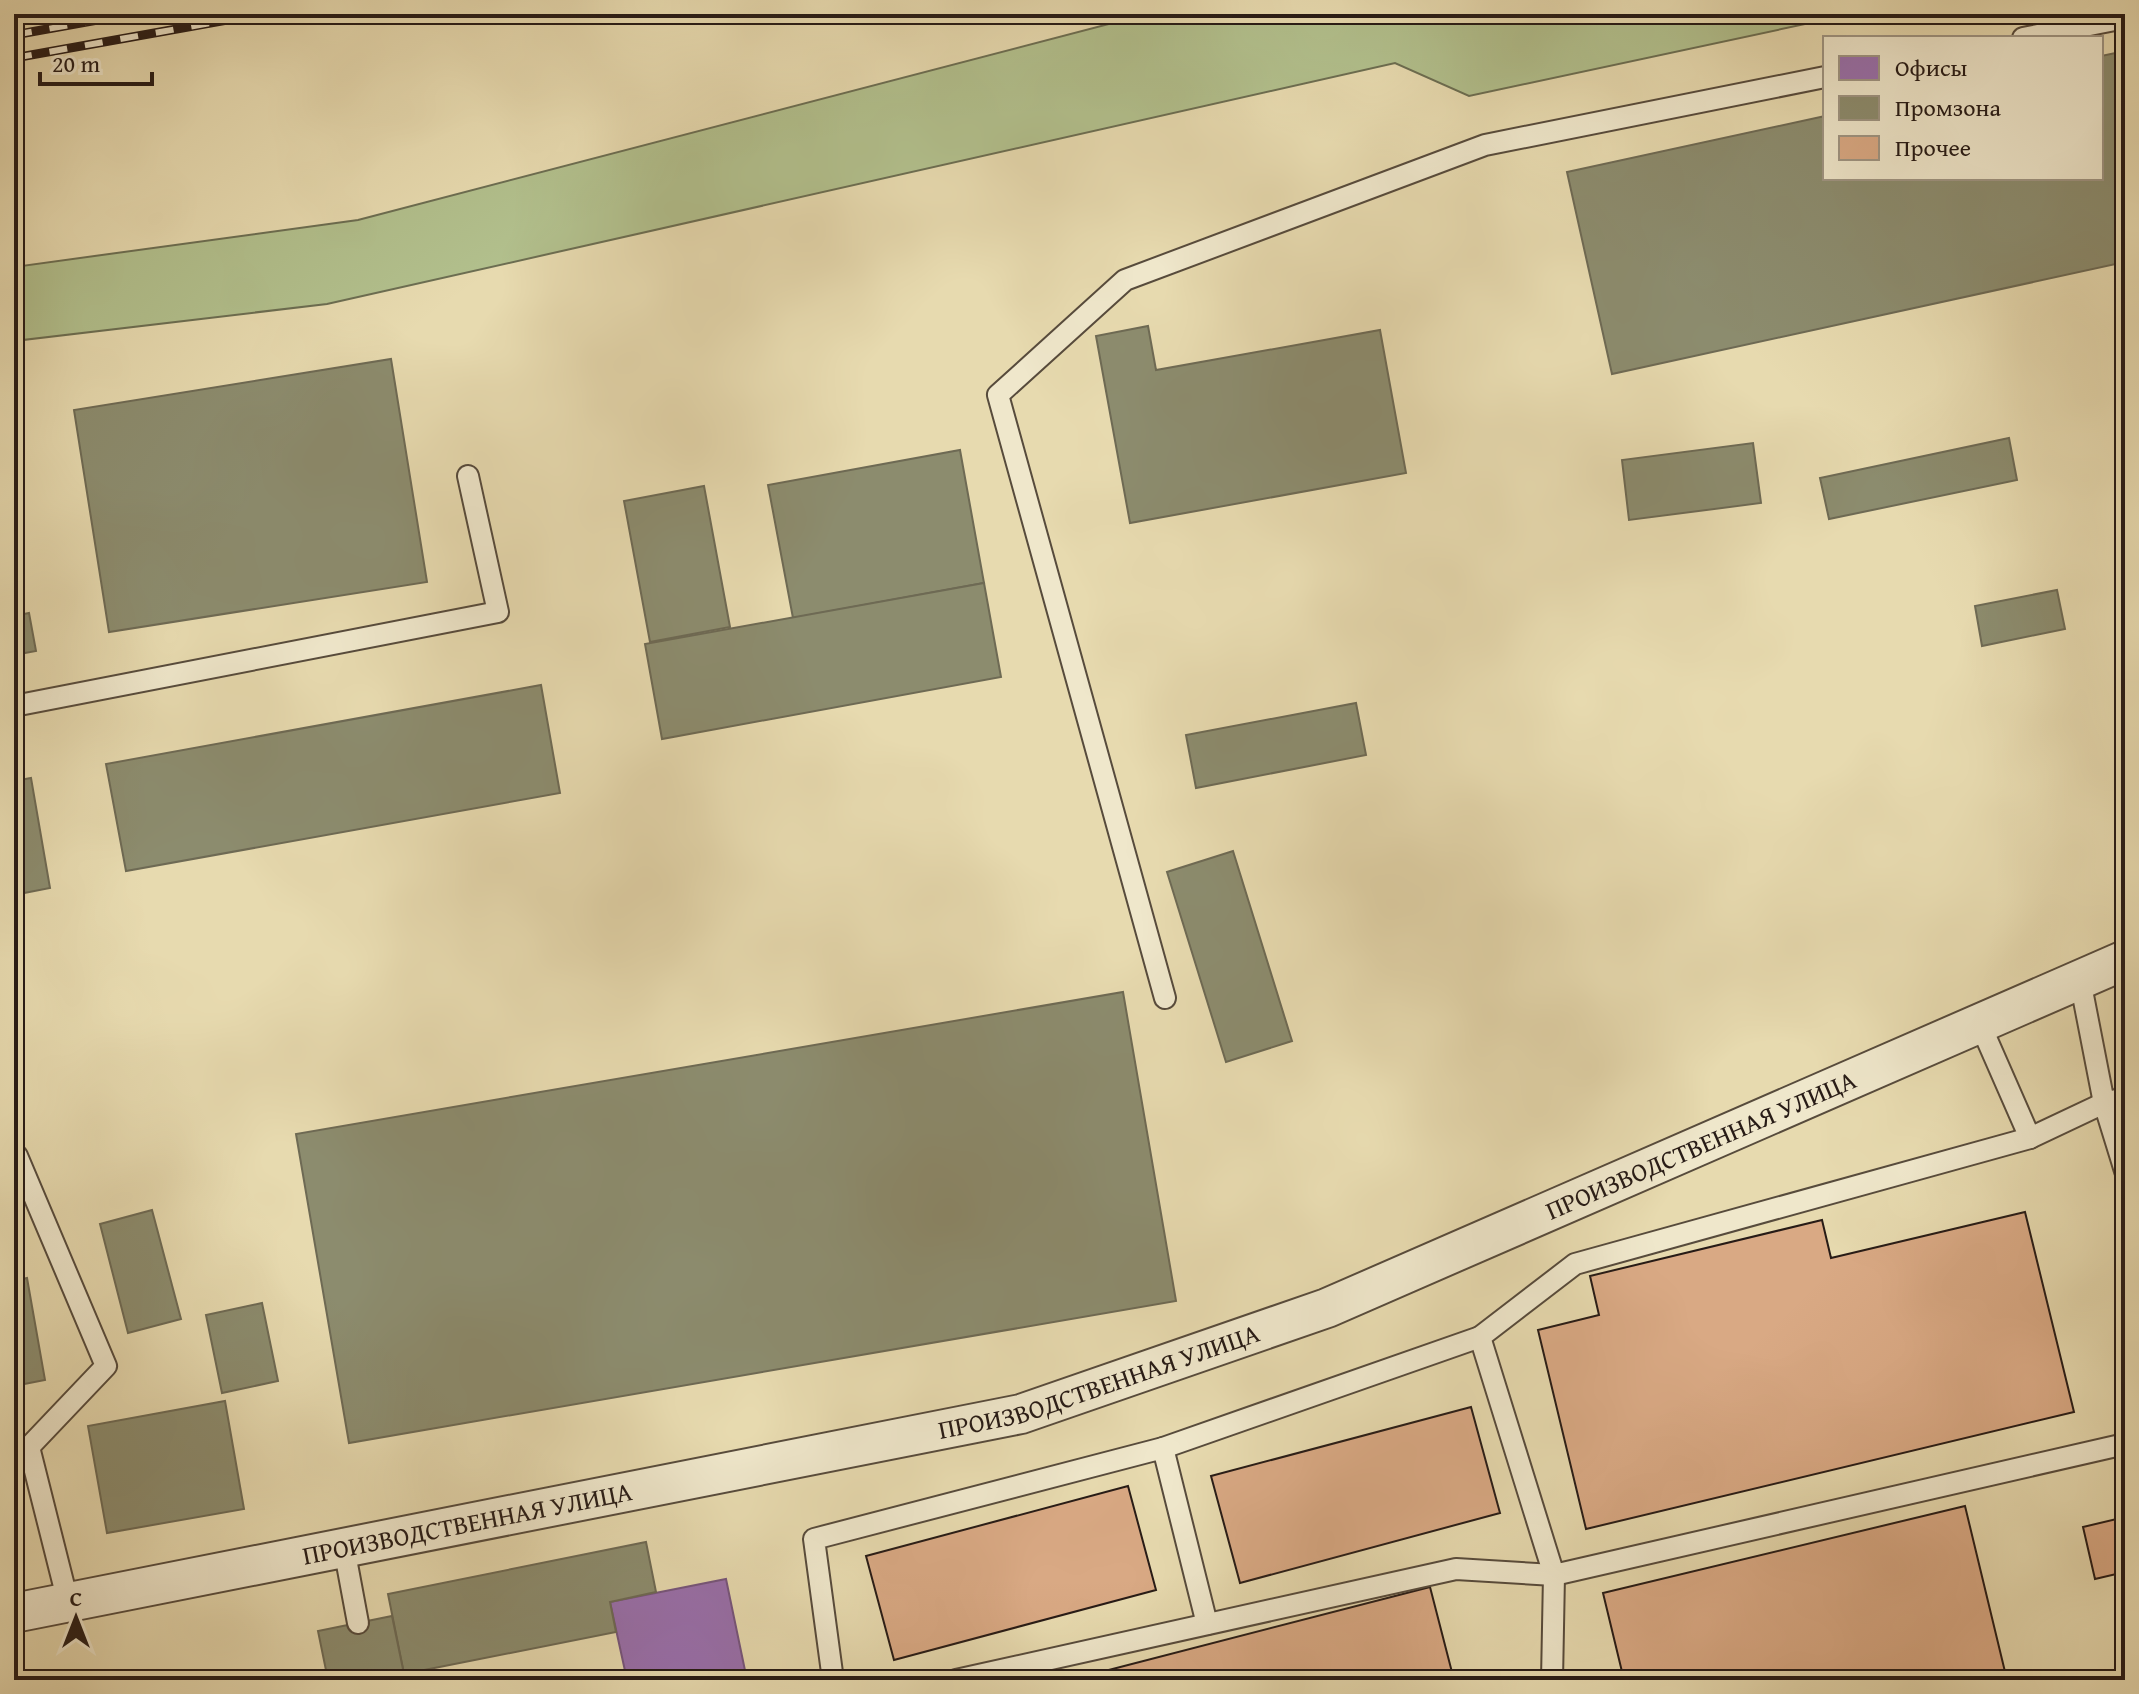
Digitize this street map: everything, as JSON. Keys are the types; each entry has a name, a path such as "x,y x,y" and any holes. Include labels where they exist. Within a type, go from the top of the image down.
{"street":[{"name":"ПРОИЗВОДСТВЕННАЯ УЛИЦА","path":"14,1613 1021,1414 1327,1308 2125,960"}],"lane":[{"path":"2033,36 2125,18"},
{"path":"1165,998 998,395 1125,280 1485,145 1823,77"},
{"path":"14,706 498,612 468,476"},
{"path":"2080,980 2104,1103 2125,1171"},
{"path":"1980,1024 2030,1138"},
{"path":"833,1680 814,1539 1163,1448 1480,1337 1575,1264 2030,1138 2104,1103 2125,1098"},
{"path":"14,1155 106,1366 21,1447 68,1602"},
{"path":"1480,1337 1554,1575 1552,1680"},
{"path":"956,1680 1456,1569 1554,1575 2125,1444"},
{"path":"1163,1448 1207,1624"},
{"path":"344,1548 358,1623"}],"green space":[{"path":"1147,14 1852,14 1469,96 1395,63 327,304 14,341 14,267 358,220"}],"building: Офисы":[{"path":"726,1579 747,1680 627,1680 610,1602"}],"building: Промзона":[{"path":"2125,51 2125,262 1612,374 1567,172 1823,116 1823,180 2103,180 2103,56"},
{"path":"1148,326 1156,370 1380,330 1406,473 1130,523 1096,336"},
{"path":"391,359 427,582 109,632 74,410"},
{"path":"2009,438 2017,480 1829,519 1820,478"},
{"path":"1753,443 1761,503 1629,520 1622,460"},
{"path":"960,450 984,583 793,618 768,485"},
{"path":"704,486 730,627 650,642 624,501"},
{"path":"984,583 1001,677 662,739 645,644"},
{"path":"2057,590 2065,629 1982,646 1975,606"},
{"path":"29,613 36,651 14,655 14,616"},
{"path":"541,685 560,793 126,871 106,764"},
{"path":"1356,703 1366,755 1196,788 1186,735"},
{"path":"31,778 50,888 14,895 14,781"},
{"path":"1233,851 1292,1041 1226,1062 1167,872"},
{"path":"1123,992 1176,1301 349,1443 296,1134"},
{"path":"152,1210 181,1319 128,1333 100,1224"},
{"path":"27,1278 45,1380 14,1386 14,1281"},
{"path":"262,1303 278,1381 222,1393 206,1315"},
{"path":"225,1401 244,1509 107,1533 88,1426"},
{"path":"646,1542 656,1592 610,1602 616,1632 404,1674 388,1594"},
{"path":"392,1616 404,1674 375,1680 328,1680 318,1631"}],"building: Прочее":[{"path":"2025,1212 2074,1412 1586,1529 1538,1330 1599,1315 1590,1276 1822,1220 1831,1258"},
{"path":"1471,1407 1500,1513 1240,1583 1211,1476"},
{"path":"1128,1486 1156,1590 894,1660 866,1556"},
{"path":"1965,1506 2007,1680 1624,1680 1603,1593"},
{"path":"2125,1517 2125,1572 2095,1579 2083,1527"},
{"path":"1430,1587 1454,1680 1070,1680"}],"railway":[{"path":"14,35 131,14"},
{"path":"14,58 261,14"}]}
